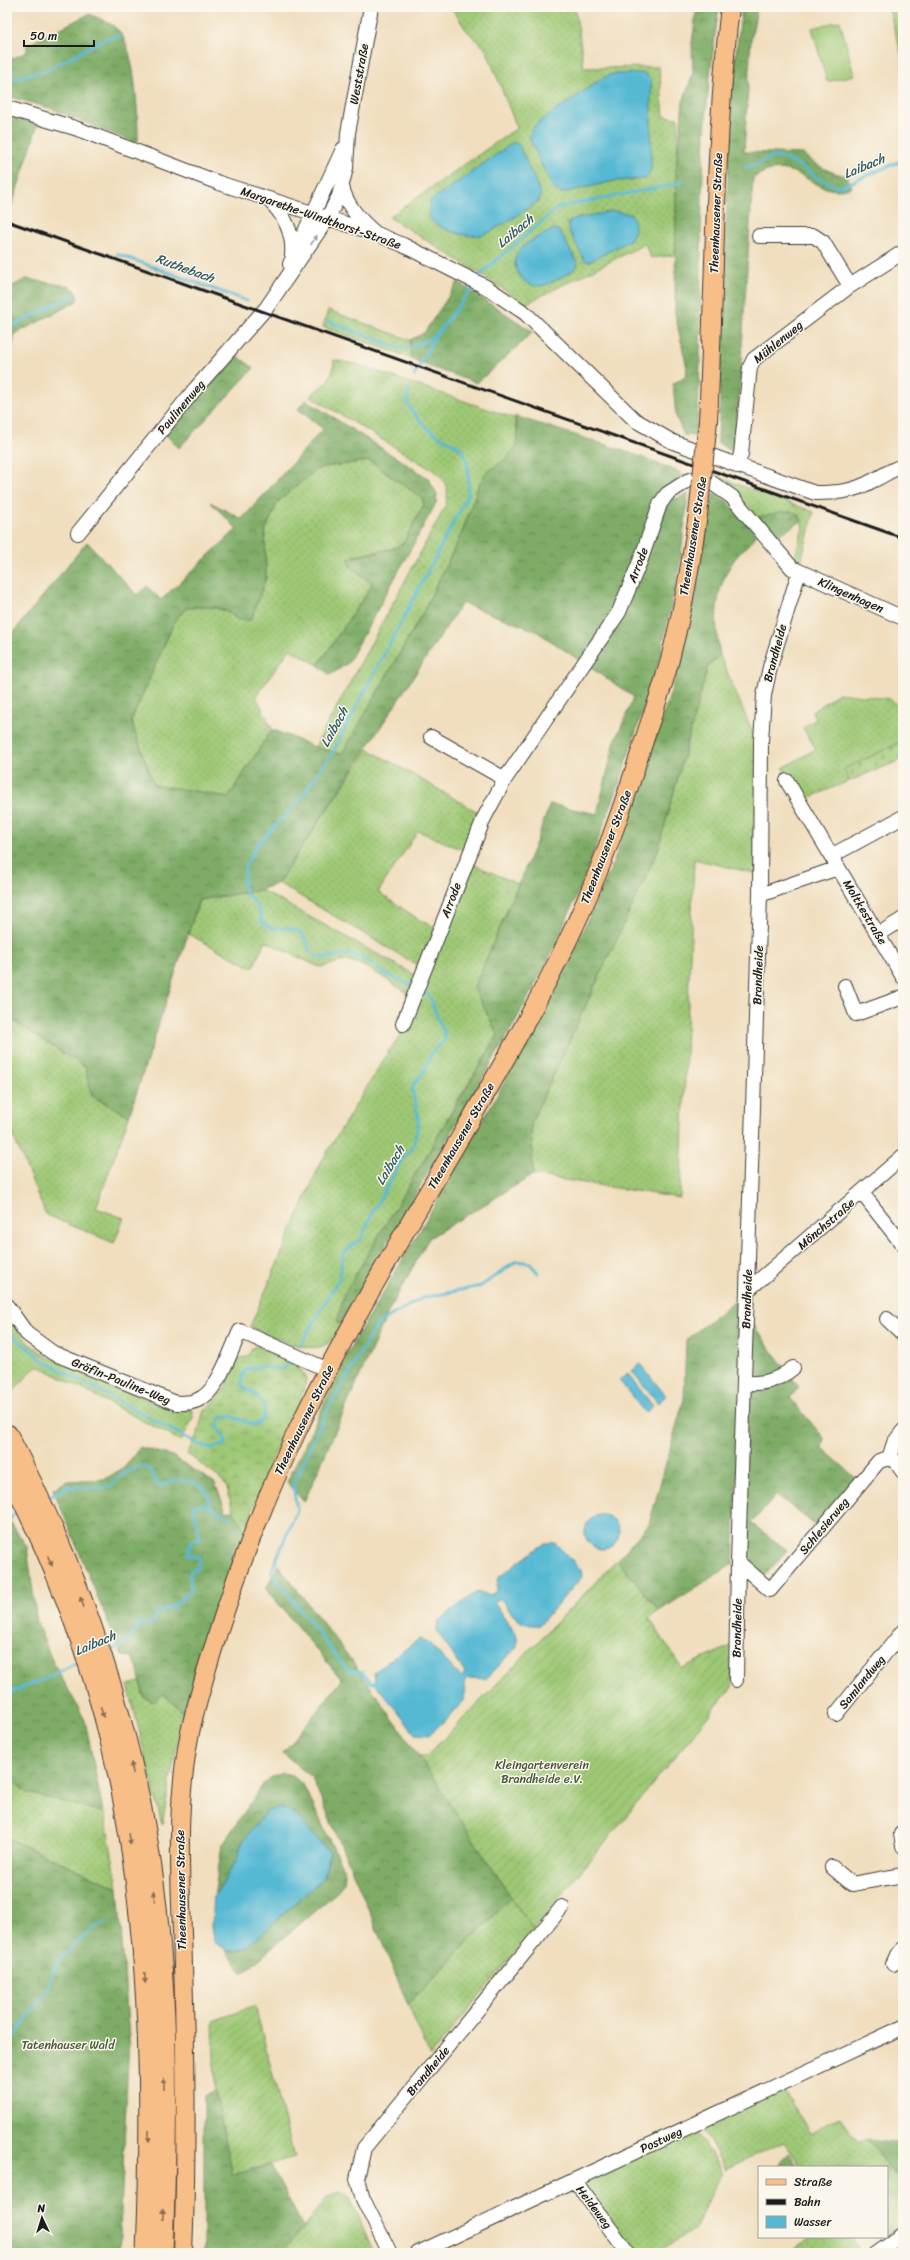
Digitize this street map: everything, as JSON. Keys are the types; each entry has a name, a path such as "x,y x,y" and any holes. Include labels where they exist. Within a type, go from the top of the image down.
{"highway":[{"path":"7,1435 28,1492 41,1521 59,1581 88,1641 128,1750 141,1810 151,1867 158,1935 164,2065 165,2158 162,2253"},
{"path":"7,1468 28,1492"},
{"path":"99,1672 112,1747 126,1810 143,1939 148,2036 149,2162 147,2253"}],"main road":[{"name":"Theenhausener Straße","path":"184,2253 187,2088 178,1849 182,1789 192,1722 210,1658 249,1543 299,1426 328,1370 521,1034 570,936 622,810 672,654 688,577 698,514 708,421 715,191 722,81 730,7"}],"street":[{"name":"Weststraße","path":"327,219 342,187 346,168 347,141 371,7"},
{"name":"Margarethe-Windthorst-Straße","path":"7,108 75,128 219,183 377,234 410,248 486,287 539,325 597,385 635,420 673,442 815,493 837,493 854,490 895,468 903,466"},
{"name":"Weststraße","path":"312,214 337,166 347,141"},
{"path":"342,187 348,204 362,221 377,234"},
{"name":"Paulinenweg","path":"270,200 282,213 289,228 292,239 291,259"},
{"name":"Paulinenweg","path":"283,282 291,259 312,214"},
{"name":"Paulinenweg","path":"78,533 196,388 267,307 327,219"},
{"path":"759,236 814,236 823,242 850,286"},
{"name":"Mühlenweg","path":"737,466 741,454 751,363 764,351 850,286 903,252"},
{"name":"Arrode","path":"403,1024 484,818 505,779 619,612 642,559 660,504 667,494 677,486 698,478 709,481 732,497 777,552 799,572"},
{"name":"Klingenhagen","path":"799,572 903,618"},
{"name":"Brandheide","path":"736,1680 738,1562 760,895 761,741 764,695 770,666 799,572"},
{"path":"431,736 505,779"},
{"name":"Moltkestraße","path":"787,781 879,934 888,953 903,977"},
{"path":"835,862 903,817"},
{"name":"Moltkestraße","path":"760,895 835,862"},
{"path":"879,934 903,919"},
{"path":"845,986 856,1014 903,997"},
{"name":"Mönchstraße","path":"748,1290 903,1156"},
{"path":"862,1193 903,1245"},
{"name":"Gräfin-Pauline-Weg","path":"7,1306 27,1334 53,1353 176,1403 197,1400 208,1393 222,1371 240,1331 328,1370"},
{"path":"887,1319 903,1334"},
{"path":"745,1383 762,1384 774,1381 792,1368"},
{"path":"903,1431 894,1443 889,1458 896,1462 903,1472"},
{"name":"Schlesierweg","path":"738,1562 770,1590 879,1461 889,1458"},
{"name":"Samlandweg","path":"836,1714 903,1631"},
{"path":"832,1867 852,1884 903,1875"},
{"name":"Brandheide","path":"390,2253 362,2199 358,2179 364,2148 562,1907"},
{"path":"893,1964 897,1955 903,1949"},
{"name":"Postweg","path":"418,2253 903,2027"},
{"name":"Heideweg","path":"574,2180 628,2253"},
{"path":"876,2253 903,2234"}],"green space":[{"path":"451,7 575,7 584,68 659,67 664,116 678,118 675,255 651,258 645,244 525,304 490,280 389,217 517,128 486,49 467,31","holes":["651,81 645,179 614,181 562,193"]},
{"path":"697,7 719,7 710,79 702,187 700,365 696,436 684,435 676,417 673,384 686,375 687,368 675,314 676,172 683,102 693,74 692,43"},
{"path":"742,7 757,7 751,40 744,152 803,154 824,168 847,176 852,187 840,190 830,189 820,186 803,176 783,170 771,170 753,178 735,453 718,443 731,93"},
{"path":"903,7 903,61 889,9"},
{"path":"89,14 115,27 124,39 129,52 135,83 138,141 136,143 50,108 7,96 7,61 27,52 27,45"},
{"path":"840,21 854,75 827,82 812,28"},
{"path":"7,113 39,121 8,218 7,217"},
{"path":"26,279 68,286 75,290 78,298 76,302 15,334 7,367 7,289"},
{"path":"458,282 533,332 477,383 425,365 411,358 410,340 424,333"},
{"path":"328,310 410,340 411,358 323,327"},
{"path":"231,356 237,356 254,368 179,448 165,434"},
{"path":"334,360 355,364 514,418 518,434 516,446 508,457 479,484 462,533 422,614 342,755 315,747 445,507 447,491 445,482 434,471 310,396 327,382 333,371"},
{"path":"306,400 428,478 437,494 436,503 348,663 330,675 318,665 373,584 350,566 349,558 395,548 404,542 424,504 422,498 369,461 324,467 315,470 278,502 265,531 266,578 251,620 238,620 226,611 208,607 186,608 175,620 131,721 154,785 201,792 228,798 272,729 315,747 342,754 422,614 462,533 479,484 485,474 508,457 516,446 518,434 515,416 628,452 679,472 682,476 668,489 675,499 688,494 679,570 660,657 616,793 575,900 547,962 509,1033 340,1324 337,1323 344,1294 498,1035 474,988 535,845 550,804 597,814 615,741 634,697 536,631 462,603 278,883 261,890 199,900 129,1116 92,1096 85,1067 7,1017 7,640 87,542 137,595 147,586 161,600 237,529 210,502 242,519 323,429 298,409"},
{"path":"369,461 376,464 422,498 424,504 404,542 395,548 353,556 350,566 373,584 318,665 290,649 256,696 272,729 228,798 201,792 154,785 131,721 175,620 186,608 208,607 226,611 238,620 266,578 265,531 278,502 315,470 324,467"},
{"path":"715,476 814,512 800,565 794,561 803,528 800,515 759,520 749,506"},
{"path":"714,493 728,502 757,535 734,560 727,571 719,594 717,606 717,630 720,655 708,666 658,850 531,1123 533,1175 429,1238 389,1310 304,1502 287,1482 352,1345 422,1227 529,1039 573,952 611,869 633,809 675,679 693,603 707,519"},
{"path":"781,512 796,513 802,521 773,538 759,520 759,517"},
{"path":"720,655 757,743 757,874 694,859 680,1198 533,1175 531,1123 658,850 708,666"},
{"path":"839,693 890,699 903,711 903,732 901,733 903,741 845,769 849,781 808,798 800,795 783,768 816,749 803,728 816,719 812,712"},
{"path":"903,741 903,759 849,781 844,769"},
{"path":"368,749 483,815 466,851 418,831 378,892 421,921 438,928 422,968 278,883"},
{"path":"470,863 518,884 474,988 498,1035 452,1110 337,1323 340,1324 332,1339 320,1347 311,1348 289,1343 250,1327 321,1162 389,1051 409,1023"},
{"path":"261,890 417,976 409,994 369,969 353,962 343,961 319,967 265,941 253,968 188,934 199,900"},
{"path":"7,1017 85,1067 92,1096 129,1116 96,1208 124,1218 114,1243 46,1215 7,1121"},
{"path":"732,1303 743,1303 733,1564 659,1611 617,1560 649,1524 684,1399 686,1340"},
{"path":"7,1316 28,1343 48,1357 165,1407 192,1410 193,1418 181,1441 37,1365 8,1397"},
{"path":"751,1322 799,1387 790,1398 824,1438 822,1448 857,1479 817,1527 777,1495 751,1523 787,1550 763,1578 741,1557"},
{"path":"257,1346 294,1362 303,1373 306,1380 300,1400 270,1463 245,1530 233,1510 227,1488 222,1480 187,1454 198,1433 204,1409 207,1410 224,1390 238,1359 248,1356 253,1347"},
{"path":"140,1447 172,1456 215,1483 226,1512 233,1510 245,1530 183,1712 163,1694 154,1702 144,1698 137,1666 133,1657 122,1656 53,1489 67,1481 105,1479 125,1467"},
{"path":"7,1517 27,1547 37,1622 51,1658 85,1720 103,1812 28,1793 7,1776"},
{"name":"Kleingartenverein Brandheide e.V.","path":"617,1560 659,1611 649,1618 682,1668 733,1645 732,1687 533,1930 419,1756 427,1756"},
{"path":"278,1565 355,1665 419,1756 511,1897 408,2005 312,1778 283,1753 342,1680 266,1589"},
{"path":"140,1682 144,1698 163,1694 183,1712 162,1825 128,1685"},
{"path":"282,1773 292,1775 304,1786 345,1873 344,1882 338,1891 243,1973 226,1951 236,1952 323,1878 330,1853 294,1813 242,1842 237,1859 214,1897 222,1845 264,1783 272,1777"},
{"path":"7,1776 28,1793 103,1812 105,1815 118,1888 7,1838"},
{"name":"Tatenhauser Wald","path":"7,1838 118,1888 129,2039 119,2253 7,2253"},
{"path":"511,1897 533,1930 430,2056 408,2005"},
{"path":"255,2006 294,2157 233,2175 215,2090 213,2021"},
{"path":"782,2088 811,2134 840,2116 859,2142 867,2139 903,2185 903,2225 888,2235 888,2166 800,2166 784,2142 725,2169 701,2126"},
{"path":"215,2090 233,2175 271,2165 303,2227 281,2253 204,2253 204,2098"},
{"path":"695,2129 723,2173 714,2185 695,2229 656,2253 631,2253 583,2187 586,2179"},
{"path":"867,2139 903,2143 903,2185"},
{"path":"788,2152 797,2166 778,2166 782,2158"},
{"path":"340,2191 346,2194 351,2200 374,2253 281,2253 326,2199"},
{"path":"810,2238 852,2238 862,2253 788,2253"}],"water":[{"path":"645,73 651,81 651,170 645,179 614,181 562,193 553,189 529,137 535,125 604,77 613,74"},
{"path":"514,142 519,145 541,194 538,202 501,226 482,235 475,236 460,234 445,229 433,222 428,217 430,201"},
{"path":"613,211 631,214 635,224 635,231 632,237 630,240 591,261 585,261 569,231 568,223 573,219"},
{"path":"554,229 559,230 578,264 571,272 542,286 529,284 520,276 515,265 517,253 528,242"},
{"path":"640,1364 666,1396 658,1403 632,1371"},
{"path":"628,1374 653,1406 645,1413 619,1380"},
{"path":"599,1515 605,1515 609,1516 616,1522 619,1532 618,1539 612,1546 605,1549 599,1549 595,1548 588,1542 585,1535 585,1529 586,1525 592,1518"},
{"path":"545,1543 555,1543 581,1569 582,1577 539,1625 526,1624 516,1618 500,1598 494,1602 517,1636 517,1647 486,1679 468,1678 464,1682 466,1689 460,1704 448,1718 429,1735 415,1734 375,1683 374,1672 419,1639 428,1642 461,1677 465,1673 437,1631 438,1621 475,1593 481,1592 490,1596 496,1591 499,1577"},
{"path":"280,1807 294,1813 330,1853 323,1878 248,1946 234,1951 227,1950 214,1941 212,1926 214,1897 237,1859 242,1842 267,1811"}],"waterway":[{"path":"7,81 49,69 105,39 120,36"},
{"name":"Laibach","path":"745,167 754,166 769,158 777,157 793,162 824,181 840,187 903,160"},
{"name":"Laibach","path":"478,280 483,272 559,207 676,184 683,180"},
{"name":"Ruthebach","path":"117,254 247,301"},
{"name":"Laibach","path":"414,376 435,336 474,286"},
{"name":"Ruthebach","path":"7,329 74,295"},
{"name":"Ruthebach","path":"328,321 399,348 412,347 433,337"},
{"name":"Laibach","path":"409,388 407,403 418,418 431,431 458,446 463,451 467,460 468,495 334,750 297,803 256,846 245,867 243,885 245,892 257,905 263,923 277,929 289,928 298,931 301,933 315,956 319,958 344,954 358,956 390,976 412,985"},
{"name":"Laibach","path":"301,1344 340,1277 343,1253 361,1239 371,1215 402,1160 413,1147 419,1121 412,1087 425,1070 432,1052 445,1040 444,1031 436,1015 432,1000 422,990"},
{"path":"375,1683 371,1683 362,1672 347,1670 271,1572 297,1510 293,1485 327,1411 378,1323 422,1298 481,1286 517,1261 530,1263 538,1273"},
{"name":"Laibach","path":"7,1331 44,1361 200,1445 213,1448 226,1444 224,1436 217,1427 221,1417 231,1416 254,1425 259,1422 264,1415 262,1402 255,1394 242,1385 242,1377 245,1371 249,1368 256,1367 282,1369 290,1363"},
{"name":"Laibach","path":"46,1499 67,1487 105,1488 114,1483 120,1475 142,1466 151,1470 157,1484 161,1485 177,1480 184,1480 201,1486 208,1494 209,1499 207,1505 193,1505 200,1539 192,1541 188,1551 189,1555 198,1556 199,1566 197,1569 190,1571 191,1591 172,1607 157,1612 154,1622 150,1624 137,1624 136,1631 121,1646 108,1651"},
{"path":"207,1505 229,1518"},
{"name":"Laibach","path":"7,1524 13,1515 21,1511"},
{"name":"Laibach","path":"7,1694 47,1678 80,1661"},
{"path":"7,2047 46,1992 52,1974 61,1958 93,1928 105,1922"}],"railway":[{"path":"7,221 903,538"}]}
